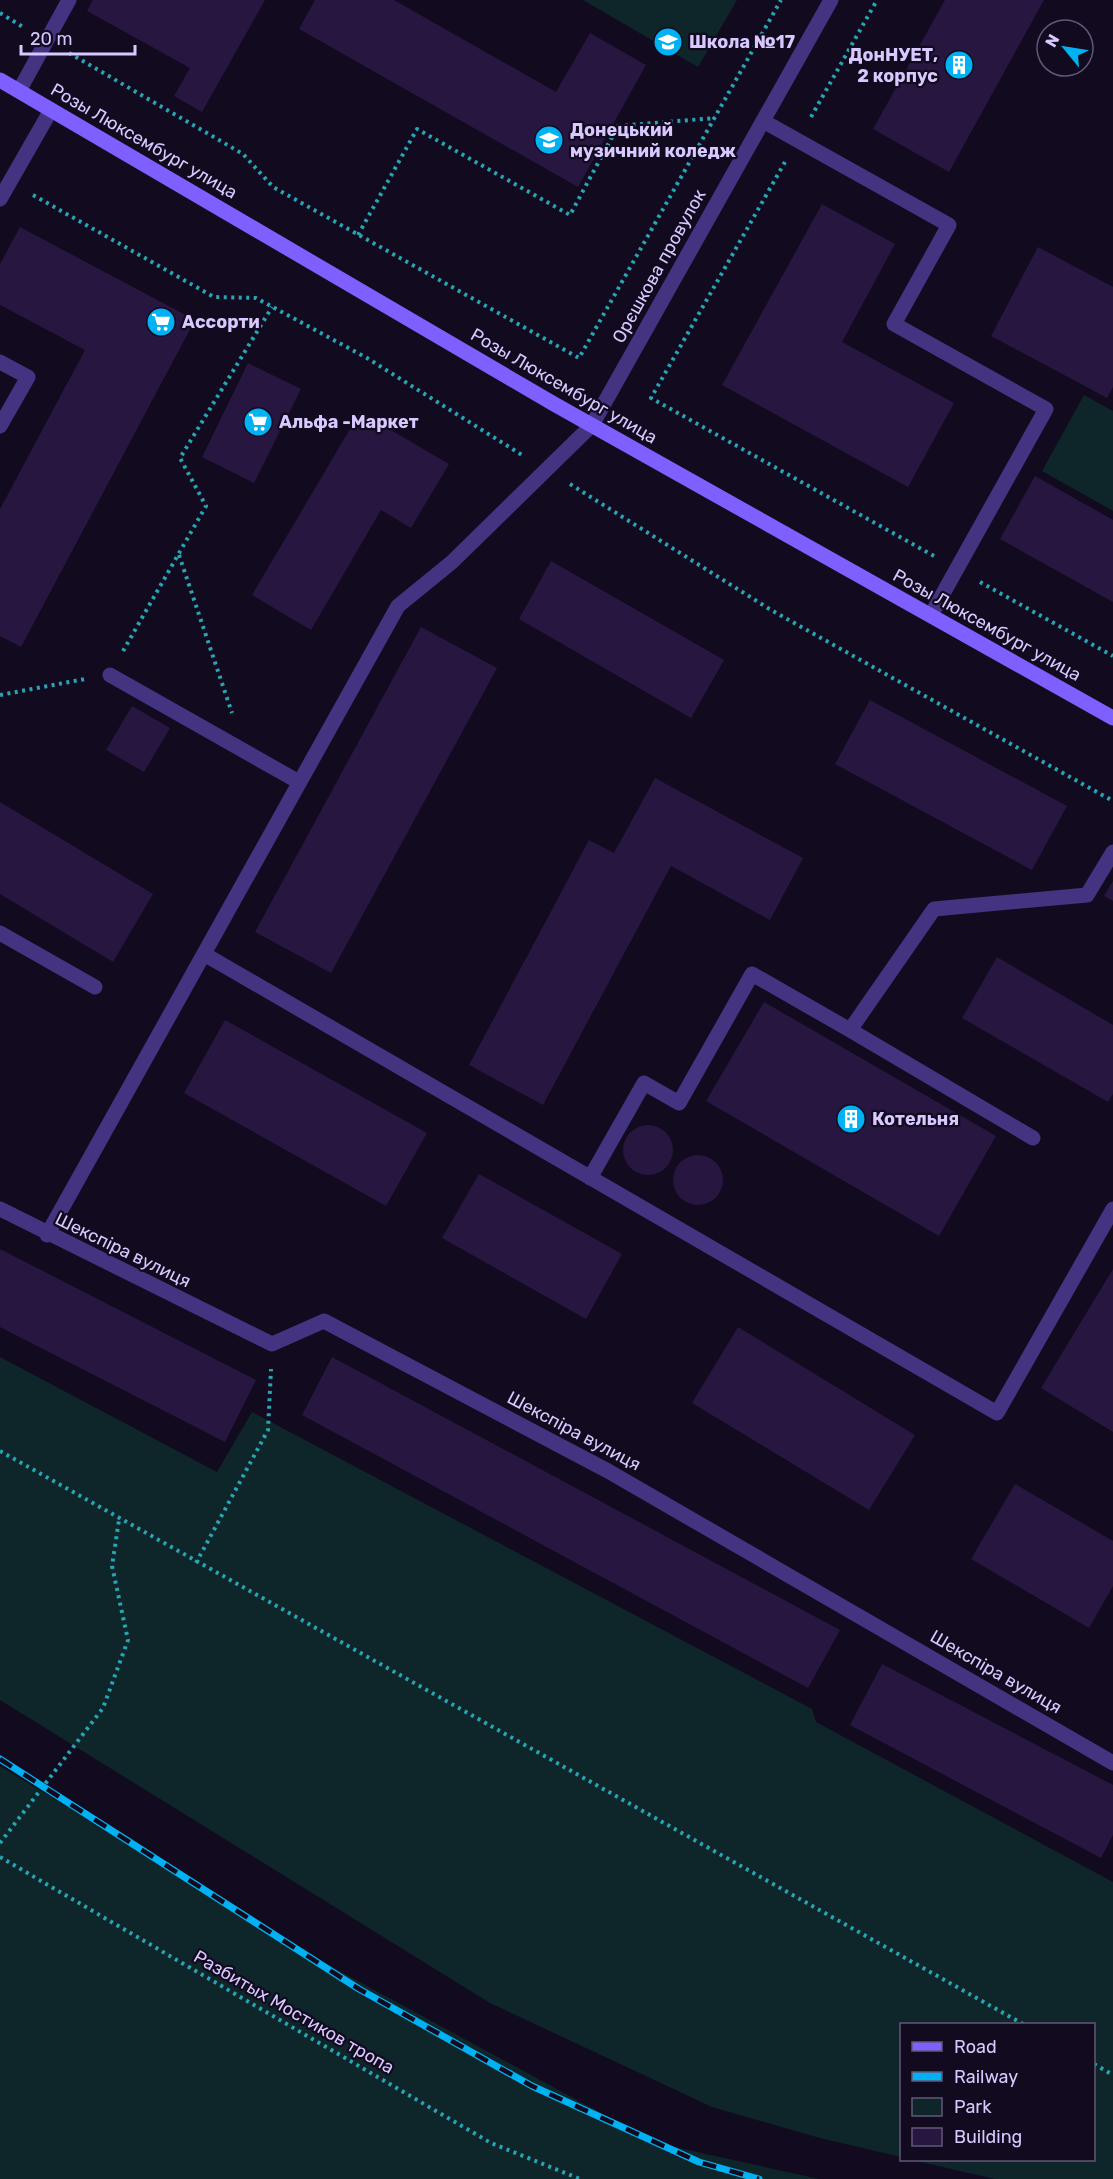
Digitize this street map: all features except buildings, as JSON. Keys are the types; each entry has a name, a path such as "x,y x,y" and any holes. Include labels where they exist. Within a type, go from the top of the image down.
{"street":[{"path":"19,91 69,0"},
{"name":"Орєшкова провулок","path":"47,1235 398,606 460,554 592,425 831,0"},
{"name":"Розы Люксембург улица","path":"0,80 592,425 1113,718"},
{"path":"0,199 51,110"},
{"path":"763,121 949,225 894,324 1046,409 931,615"},
{"path":"0,362 28,377 0,426"},
{"path":"110,675 299,782"},
{"path":"850,1030 934,909 1087,895 1113,852"},
{"path":"0,933 95,987"},
{"path":"204,954 997,1413 1113,1209"},
{"path":"590,1178 644,1083 678,1103 752,974 1033,1138"},
{"name":"Шекспіра вулиця","path":"0,1209 47,1235 272,1344 324,1321 608,1471 1113,1763"}],"path":[{"path":"0,13 243,154 273,187 579,358 781,0"},
{"path":"878,0 651,398 1113,656"},
{"path":"358,235 417,129 570,215 618,126 715,118"},
{"path":"0,695 110,675 206,506 180,458 272,307"},
{"path":"179,554 244,751"},
{"path":"196,1563 268,1430 272,1344"},
{"path":"0,1451 119,1520 1019,2023"},
{"path":"0,1843 103,1708 128,1640 112,1566 119,1520"},
{"name":"Разбитых Мостиков тропа","path":"0,1857 491,2143 580,2179"},
{"path":"1095,2065 1113,2075"}],"green space":[{"name":"Школа №17","path":"583,0 737,0 698,67"},
{"path":"1084,395 1113,411 1113,511 1042,471"},
{"path":"0,1357 217,1472 252,1412 812,1709 816,1722 1113,1882 1113,2179 995,2179 916,2161 1095,2161 1095,2023 900,2023 900,2157 820,2138 712,2107 490,2003 0,1700"},
{"path":"0,1766 332,1967 656,2143 819,2179 0,2179"}],"railway":[{"path":"0,1759 359,1989 532,2086 699,2162 759,2179"}],"place":[{"name":"Школа №17","path":"668,42"},
{"name":"ДонНУЕТ, 2 корпус","path":"959,65"},
{"name":"Донецький музичний коледж","path":"549,140"},
{"name":"Ассорти","path":"161,322"},
{"name":"Альфа -Маркет","path":"258,422"},
{"name":"Котельня","path":"851,1119"}]}
